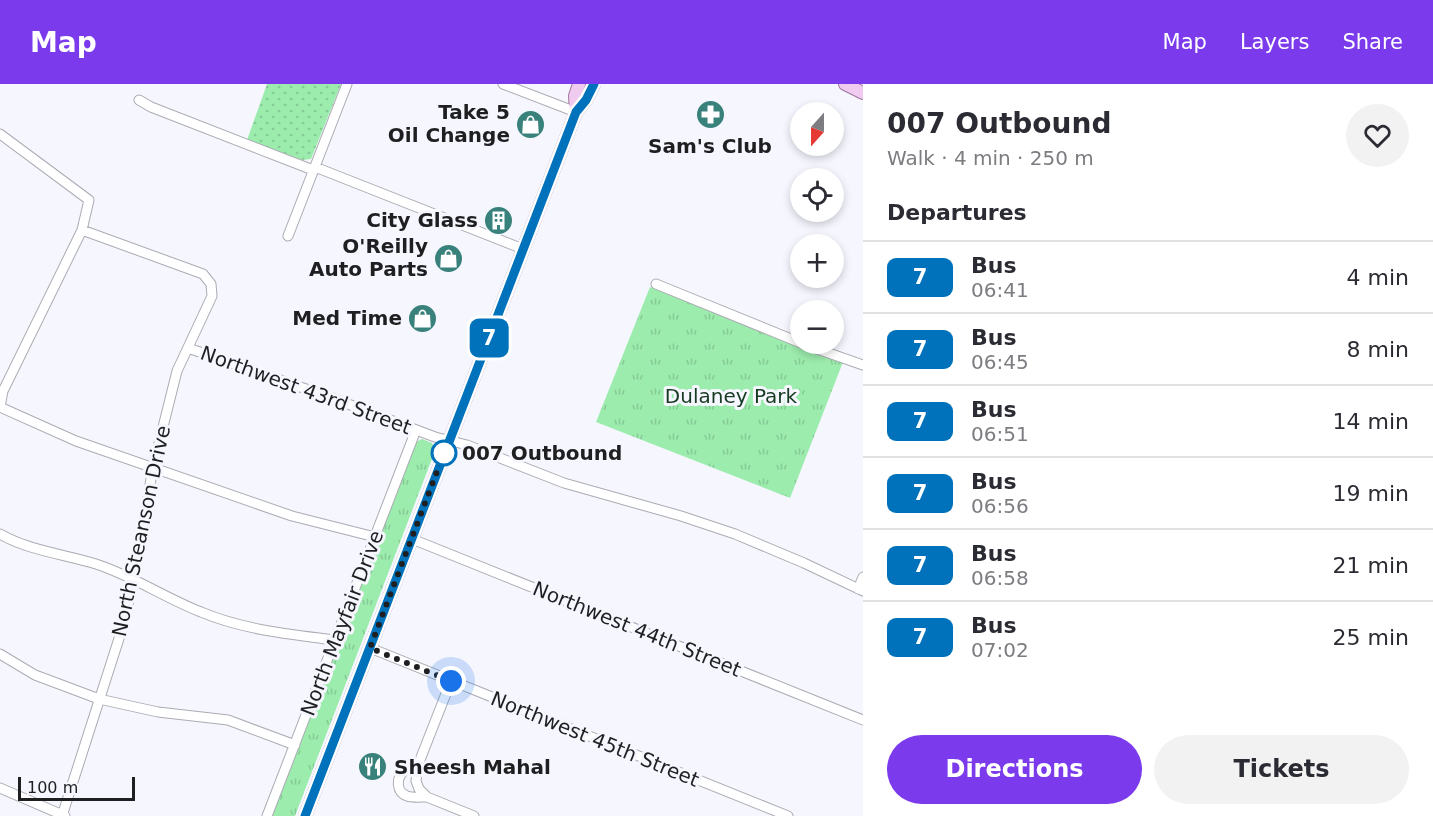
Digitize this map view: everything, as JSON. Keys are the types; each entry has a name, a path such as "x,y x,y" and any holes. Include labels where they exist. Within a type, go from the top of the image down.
{"main road":[{"path":"576,112 574,96 579,84"},
{"path":"305,816 576,112 586,100 594,84"},
{"path":"845,84 863,93"}],"street":[{"path":"288,236 347,84"},
{"path":"503,84 576,112"},
{"path":"139,100 151,107 523,249"},
{"path":"0,134 89,200 82,230 1,390 0,407 76,441 292,516 375,537"},
{"name":"North Steanson Drive","path":"64,816 123,626 134,579 153,467 177,371 212,296 211,284 203,274 82,230"},
{"path":"656,284 790,338"},
{"name":"Northwest 43rd Street","path":"188,348 416,430 467,445 564,483 735,534 804,562 861,590"},
{"path":"832,354 863,365"},
{"name":"North Mayfair Drive","path":"267,816 416,430"},
{"path":"0,534 12,541 43,551 95,564 134,579 200,612 247,628 335,640"},
{"name":"Northwest 44th Street","path":"412,539 863,720"},
{"path":"861,590 863,577"},
{"name":"Northwest 45th Street","path":"370,648 788,816"},
{"path":"0,654 35,675 99,699 158,712 228,720 295,745"},
{"path":"451,681 418,765 416,781 418,789 427,797 474,816"},
{"path":"418,765 404,771 398,781 398,786 403,794 411,797 427,797"},
{"path":"0,788 64,816"}],"green space":[{"path":"267,84 341,84 311,159 302,160 247,140"},
{"name":"Dulaney Park","path":"650,287 790,341 790,354 822,354 843,362 790,498 596,422"},
{"path":"422,439 432,443 435,451 295,816 271,816 416,442"}],"bus line":[{"name":"7","path":"305,816 576,112 586,100 594,84"}],"place":[{"name":"Sam's Club","path":"710,115"},
{"name":"Take 5 Oil Change","path":"531,124"},
{"name":"City Glass","path":"499,220"},
{"name":"O'Reilly Auto Parts","path":"449,258"},
{"name":"Med Time","path":"423,318"},
{"name":"007 Outbound","path":"444,453"},
{"name":"Sheesh Mahal","path":"373,767"}],"route":[{"path":"444,453 370,648 451,681"}]}
